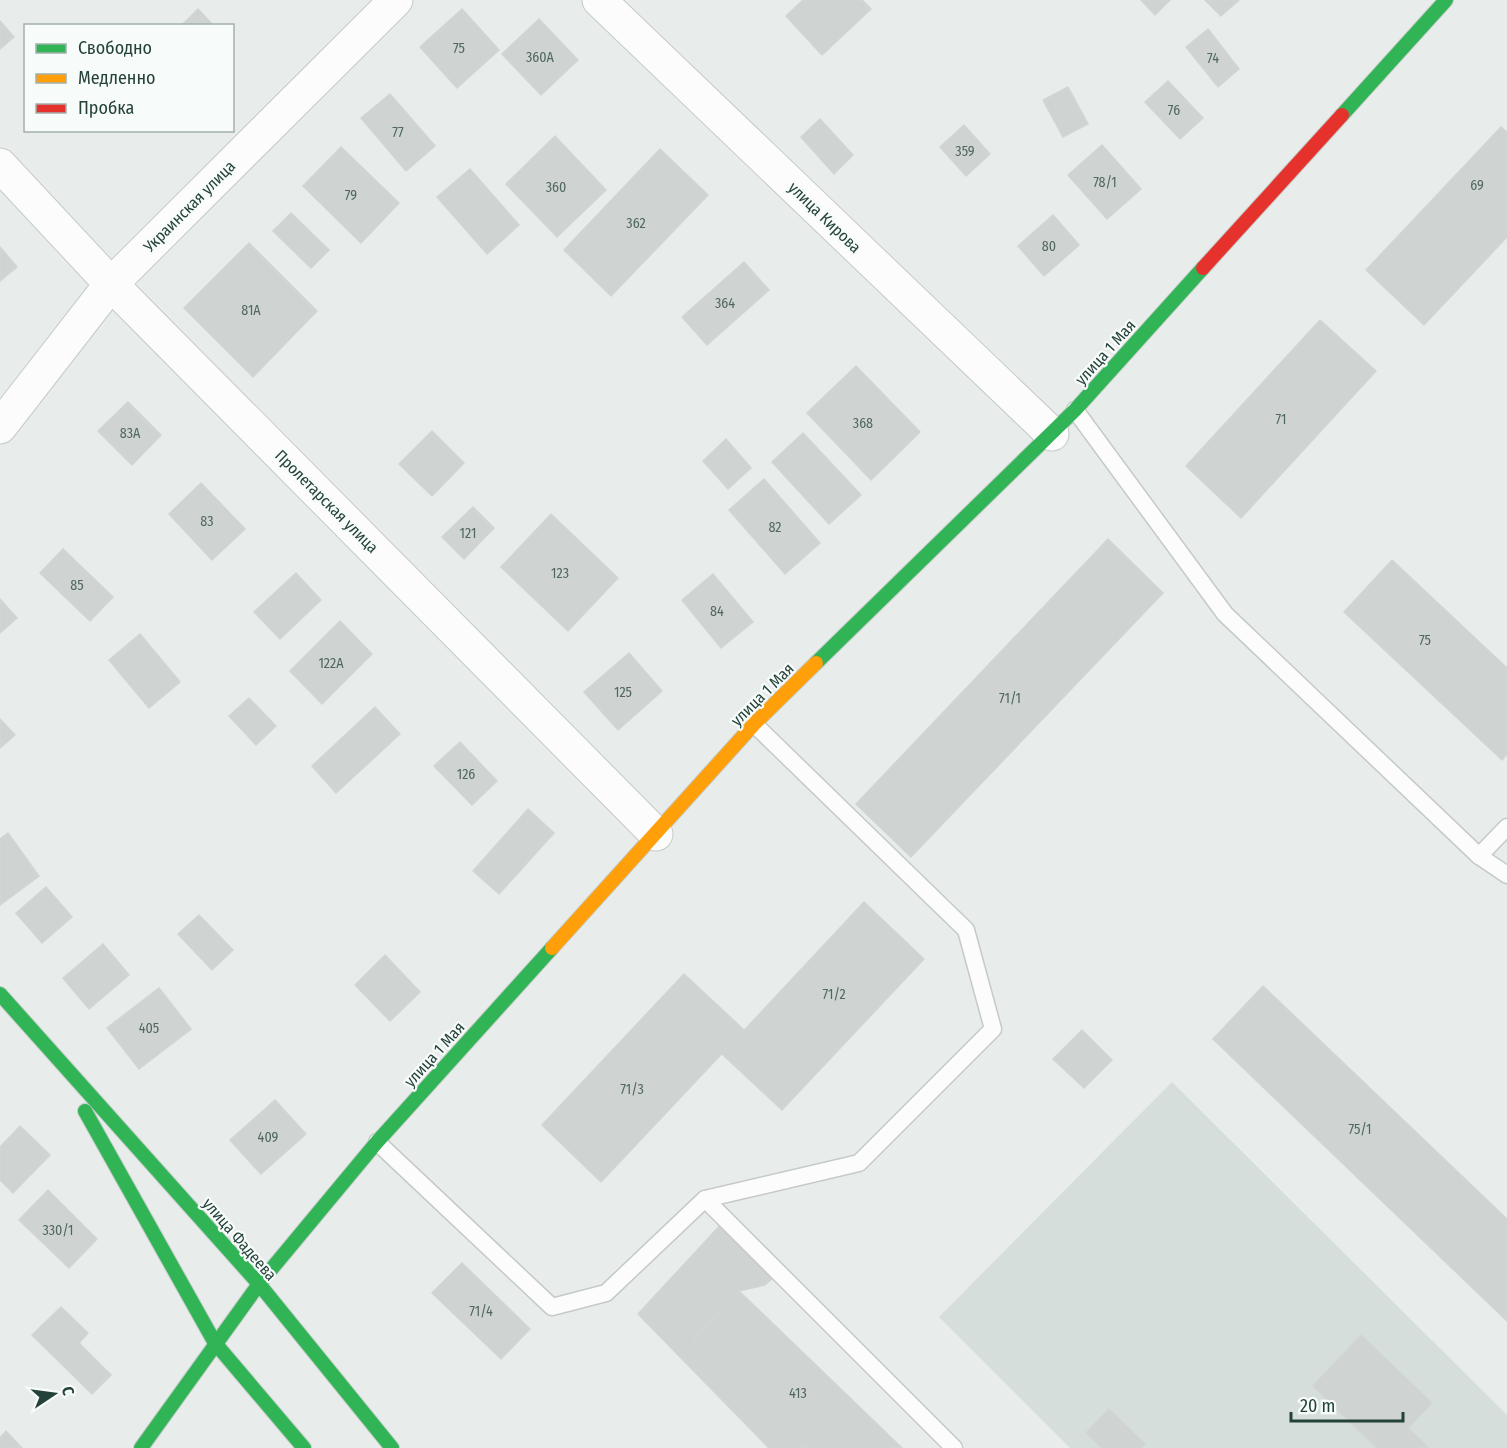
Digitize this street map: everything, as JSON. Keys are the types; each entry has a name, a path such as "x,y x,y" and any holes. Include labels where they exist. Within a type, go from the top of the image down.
{"street":[{"name":"Украинская улица","path":"0,427 111,284 396,0"},
{"name":"улица Кирова","path":"599,0 1052,434"},
{"name":"улица 1 Мая","path":"141,1448 215,1342 259,1284 377,1142 754,724 1075,410 1446,0"},
{"name":"Пролетарская улица","path":"0,165 111,284 656,834"},
{"name":"улица Фадеева","path":"0,994 259,1284 392,1448"},
{"name":"улица Фадеева","path":"56,1058 215,1342 304,1448"}],"lane":[{"path":"1075,410 1225,614 1479,856 1507,875"},
{"path":"377,1142 552,1307 606,1293 705,1199 859,1163 993,1029 966,930 754,724"},
{"path":"1479,856 1507,827"},
{"path":"705,1199 954,1448"}],"shaded area":[{"path":"1172,1082 1507,1415 1507,1448 1070,1448 939,1317"}],"building":[{"path":"803,0 862,0 871,9 822,55 786,16"},
{"path":"1141,0 1170,0 1155,15"},
{"path":"1205,0 1239,0 1221,16"},
{"path":"198,9 212,24 183,24"},
{"path":"462,9 499,50 457,88 420,47"},
{"path":"539,19 578,60 541,95 502,54"},
{"path":"0,21 14,37 0,49"},
{"path":"1208,29 1239,69 1218,87 1186,47"},
{"path":"1168,81 1203,118 1180,139 1145,102"},
{"path":"1068,87 1088,124 1063,137 1043,100"},
{"path":"390,94 435,146 406,171 361,118"},
{"path":"820,119 853,155 834,174 801,137"},
{"path":"964,125 990,154 966,176 940,147"},
{"path":"1501,127 1507,132 1507,237 1424,325 1366,270"},
{"path":"555,136 606,190 557,237 506,184"},
{"path":"1102,145 1141,189 1107,219 1068,175"},
{"path":"341,147 399,203 361,243 303,186"},
{"path":"660,149 708,195 611,296 564,250"},
{"path":"470,169 519,225 487,254 437,197"},
{"path":"291,213 329,250 311,268 273,231"},
{"path":"1053,215 1079,245 1044,276 1018,246"},
{"path":"249,243 317,311 253,377 184,308"},
{"path":"0,247 17,267 0,281"},
{"path":"744,262 769,290 707,345 682,317"},
{"path":"1320,320 1376,371 1241,518 1186,466"},
{"path":"856,366 920,432 871,480 807,413"},
{"path":"128,402 161,435 132,465 98,431"},
{"path":"432,431 464,463 432,496 399,464"},
{"path":"803,433 861,495 829,524 772,462"},
{"path":"726,439 751,468 728,489 703,461"},
{"path":"764,479 820,543 785,574 729,510"},
{"path":"201,483 245,529 212,560 169,514"},
{"path":"473,507 494,528 464,559 442,537"},
{"path":"551,514 618,578 568,631 501,567"},
{"path":"1108,539 1163,593 911,857 856,804"},
{"path":"63,549 113,597 90,621 40,573"},
{"path":"1392,560 1507,668 1507,754 1502,760 1344,612"},
{"path":"296,573 321,600 280,639 254,612"},
{"path":"713,574 753,622 721,648 682,600"},
{"path":"0,599 17,618 0,633"},
{"path":"340,621 372,654 322,704 290,671"},
{"path":"140,634 180,682 149,708 109,660"},
{"path":"629,653 662,691 618,730 584,692"},
{"path":"249,698 276,726 256,745 229,716"},
{"path":"375,707 400,734 336,793 312,766"},
{"path":"0,719 15,735 0,748"},
{"path":"460,742 497,781 472,805 434,766"},
{"path":"528,809 554,833 499,894 473,871"},
{"path":"8,833 39,876 0,905 0,839"},
{"path":"46,887 72,917 42,943 16,913"},
{"path":"864,902 924,959 782,1110 722,1054"},
{"path":"199,915 233,950 212,970 178,934"},
{"path":"103,944 129,975 89,1009 63,978"},
{"path":"385,955 420,992 390,1021 355,985"},
{"path":"684,974 744,1030 601,1182 542,1125"},
{"path":"1263,986 1507,1219 1507,1321 1213,1039"},
{"path":"159,988 191,1029 139,1069 107,1028"},
{"path":"1082,1030 1112,1060 1084,1088 1053,1059"},
{"path":"275,1100 306,1134 261,1174 230,1140"},
{"path":"20,1126 50,1155 13,1193 0,1180 0,1147"},
{"path":"48,1190 97,1239 69,1268 19,1220"},
{"path":"724,1221 776,1275 765,1285 739,1291 693,1339 806,1448 769,1448 638,1314"},
{"path":"462,1263 530,1329 501,1359 432,1293"},
{"path":"739,1291 902,1448 806,1448 693,1339"},
{"path":"61,1307 88,1333 79,1343 111,1375 92,1394 32,1335"},
{"path":"1361,1335 1432,1403 1408,1428 1429,1448 1377,1448 1313,1386"},
{"path":"1109,1409 1145,1444 1141,1448 1102,1448 1086,1433"},
{"path":"6,1431 22,1448 0,1448 0,1438"}],"traffic: fast":[{"path":"1342,115 1446,0"},
{"path":"816,663 1075,410 1203,268"},
{"path":"141,1448 259,1284 377,1142 552,948"},
{"path":"0,994 259,1284 392,1448"},
{"path":"85,1111 215,1343 304,1448"}],"traffic: slow":[{"path":"552,948 754,724 816,663"}],"traffic: jam":[{"path":"1203,268 1342,115"}]}
